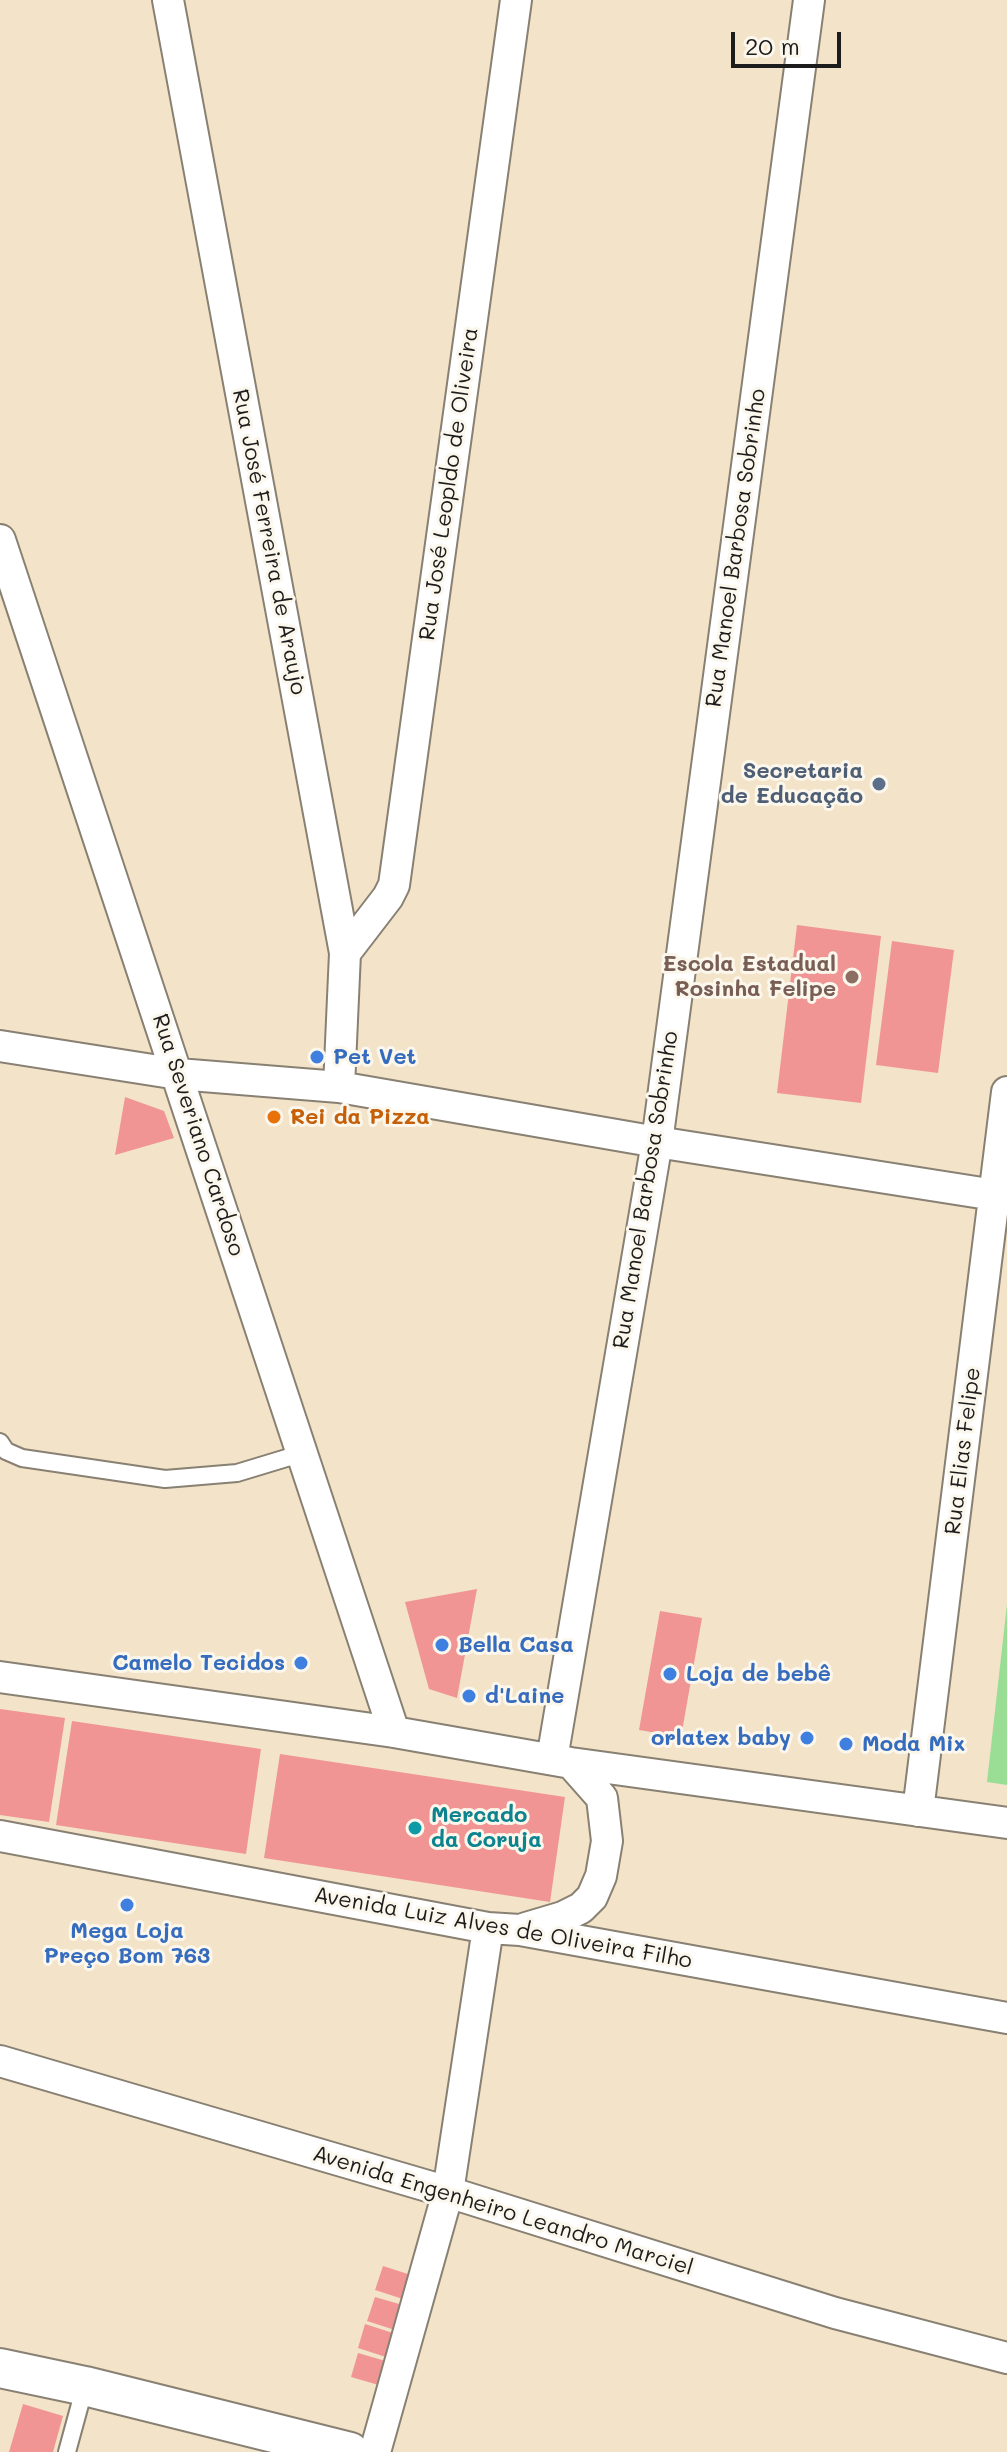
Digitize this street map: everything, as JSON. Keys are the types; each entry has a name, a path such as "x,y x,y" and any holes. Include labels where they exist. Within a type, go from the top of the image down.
{"street":[{"name":"Rua José Ferreira de Araujo","path":"168,0 345,953 339,1087"},
{"name":"Rua José Leopldo de Oliveira","path":"345,953 394,885 516,0"},
{"name":"Rua Manoel Barbosa Sobrinho","path":"562,1761 657,1142 809,0"},
{"name":"Rua Severiano Cardoso","path":"0,540 394,1732"},
{"path":"0,1046 178,1074 339,1087 657,1142 1001,1196"},
{"name":"Rua Elias Felipe","path":"918,1811 1001,1196 1007,1092"},
{"path":"0,1677 394,1732 562,1761 1007,1823"},
{"path":"520,1930 581,1908 592,1897 601,1876 607,1841 602,1798 562,1761"},
{"name":"Avenida Luiz Alves de Oliveira Filho","path":"0,1836 488,1928 520,1930 1007,2018"},
{"path":"375,2452 448,2192 488,1928"},
{"name":"Avenida Engenheiro Leandro Marciel","path":"0,2061 448,2192 821,2309 1007,2358"},
{"path":"0,2368 350,2452"}],"lane":[{"path":"0,1442 6,1451 22,1458 165,1479 237,1473 303,1453"},
{"path":"67,2452 85,2386"}],"green space":[{"path":"1007,1604 1007,1785 987,1782"}],"building":[{"path":"797,925 881,936 861,1103 777,1093"},
{"path":"892,941 954,950 938,1073 876,1065"},
{"path":"125,1097 164,1111 174,1138 115,1155"},
{"name":"Bella Casa","path":"477,1589 457,1698 429,1689 405,1602"},
{"name":"Loja de bebê","path":"660,1611 702,1618 681,1737 639,1730"},
{"path":"0,1709 65,1718 49,1822 0,1815"},
{"path":"72,1721 261,1749 246,1854 56,1825"},
{"name":"Mercado da Coruja","path":"280,1754 565,1797 550,1902 264,1858"},
{"path":"383,2266 414,2276 406,2300 375,2290"},
{"path":"375,2297 406,2306 398,2331 367,2321"},
{"path":"365,2324 396,2334 389,2358 358,2348"},
{"path":"358,2353 389,2362 382,2386 351,2377"},
{"path":"23,2404 63,2416 53,2452 9,2452"}],"place":[{"name":"Secretaria de Educação","path":"879,784"},
{"name":"Escola Estadual Rosinha Felipe","path":"852,977"},
{"name":"Pet Vet","path":"317,1057"},
{"name":"Rei da Pizza","path":"274,1117"},
{"name":"Bella Casa","path":"442,1645"},
{"name":"Camelo Tecidos","path":"301,1663"},
{"name":"Loja de bebê","path":"670,1674"},
{"name":"d'Laine","path":"469,1696"},
{"name":"orlatex baby","path":"807,1738"},
{"name":"Moda Mix","path":"846,1744"},
{"name":"Mercado da Coruja","path":"415,1828"},
{"name":"Mega Loja Preço Bom 763","path":"127,1905"}]}
